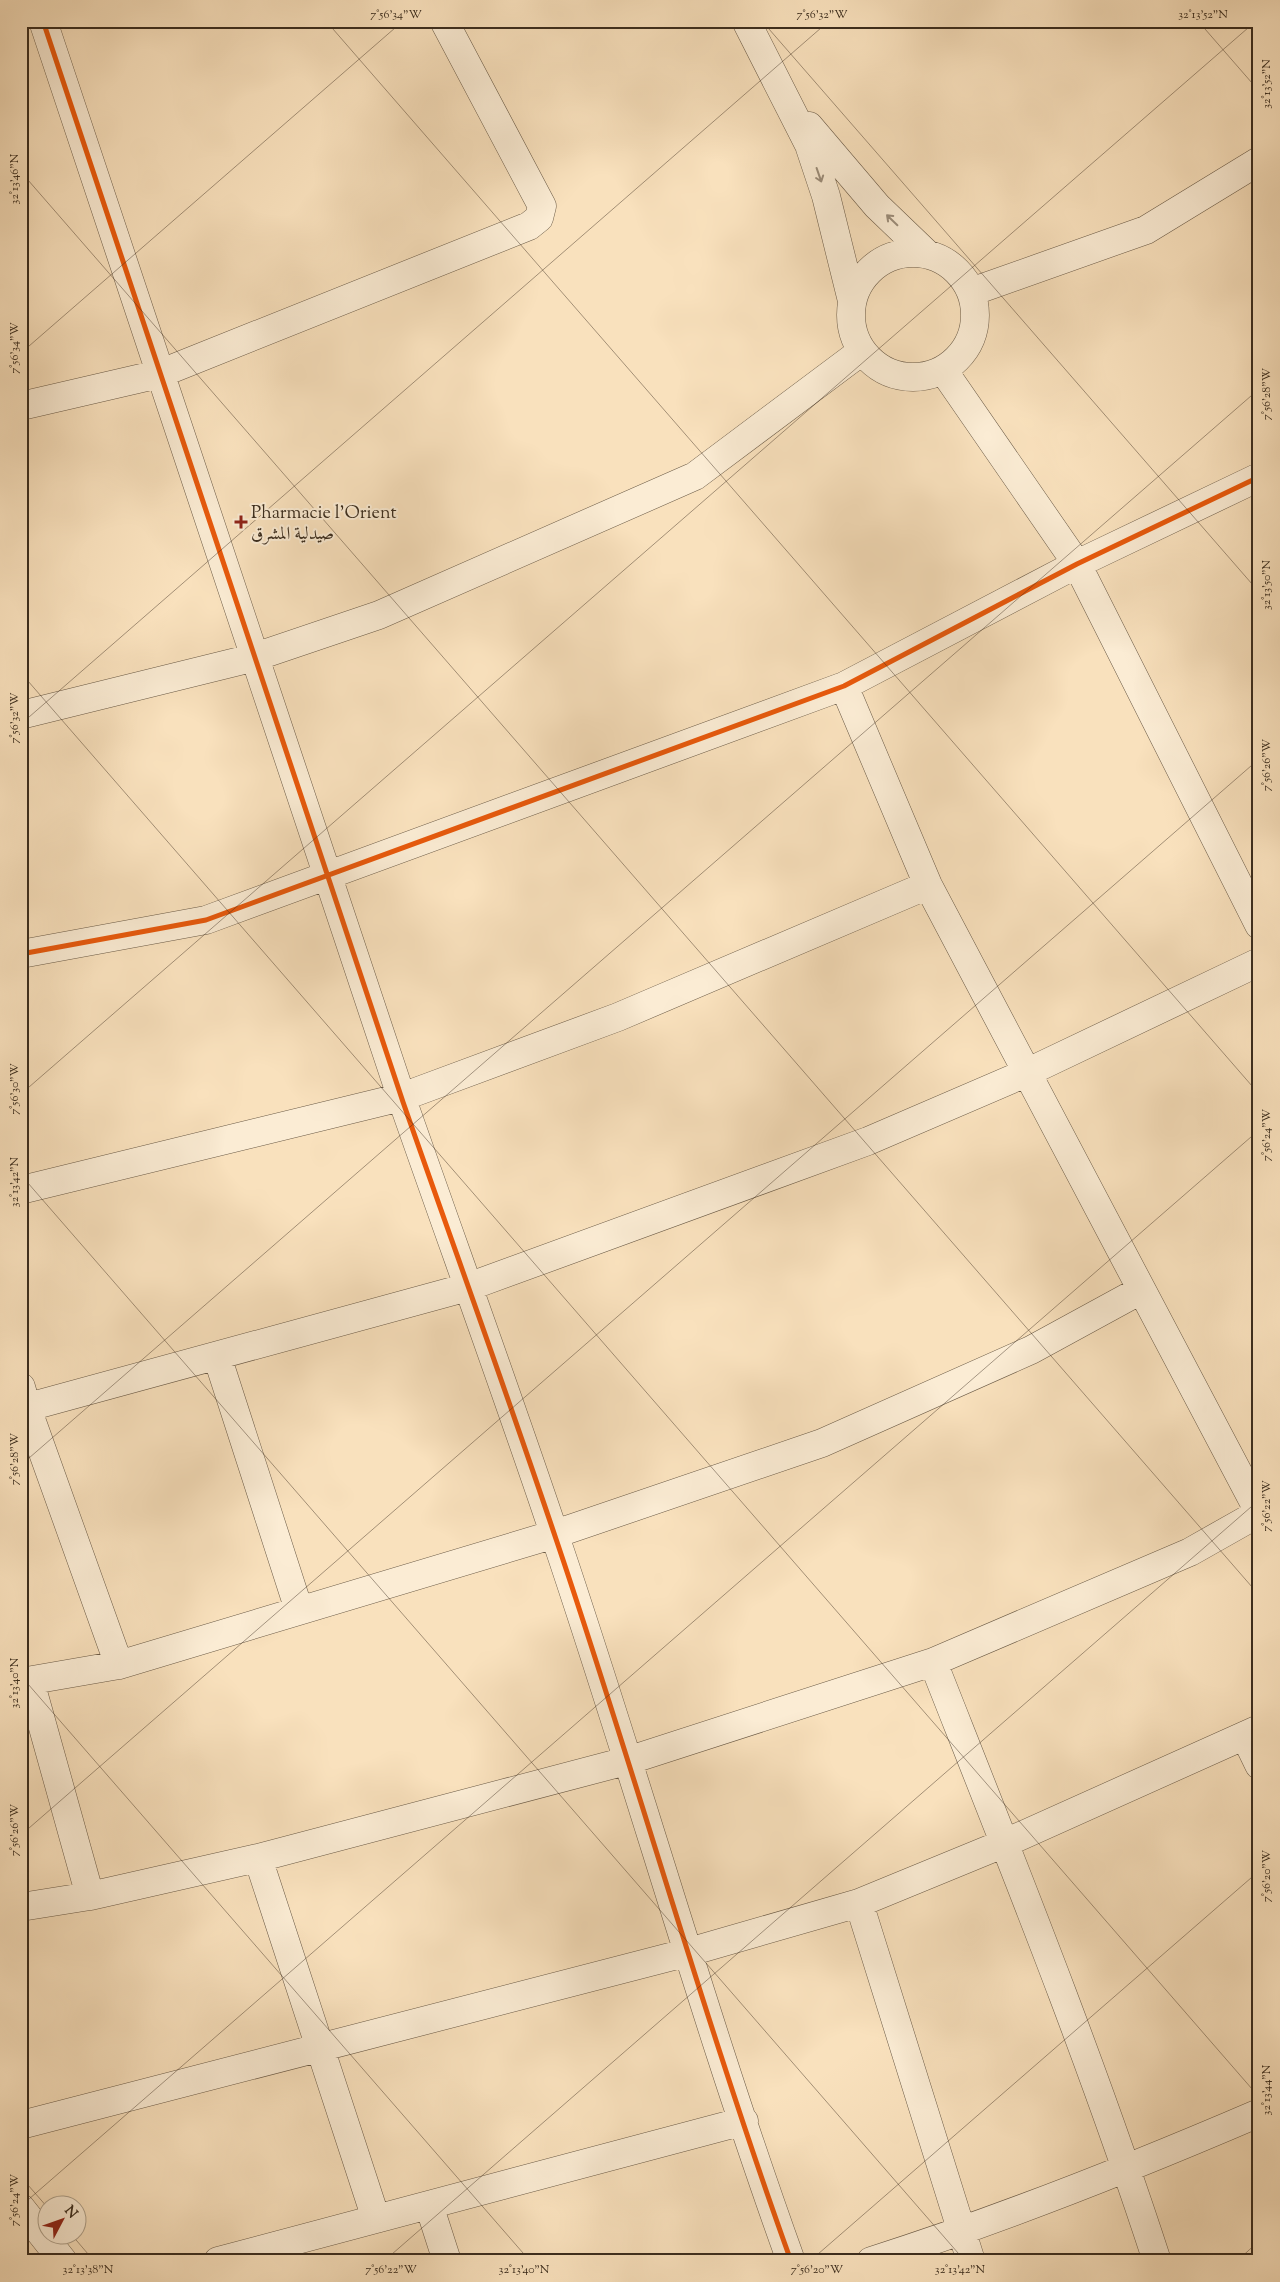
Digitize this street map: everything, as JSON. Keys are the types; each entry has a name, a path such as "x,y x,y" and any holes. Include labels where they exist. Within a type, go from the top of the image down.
{"street":[{"path":"43,21 252,658 402,1097 555,1534 630,1760 689,1952 791,2261"},
{"path":"21,406 159,374 529,226 539,218 542,206 444,21"},
{"path":"746,21 786,98 808,146 826,196 852,301"},
{"path":"786,98 830,153 877,206 927,254"},
{"path":"971,292 1146,230 1259,161"},
{"path":"903,253 927,254 946,262 956,270 971,292 975,310 974,328 968,345 958,359 943,370 926,377 908,378 890,374 874,364 862,351 854,336 850,318 852,301 862,278 880,262 903,253"},
{"path":"21,715 252,658 379,616 695,476 862,351"},
{"path":"943,370 1077,564 1259,925"},
{"path":"21,954 206,920 844,686 1077,564 1259,477"},
{"path":"21,1907 90,1896 258,1858 630,1760 933,1662 1190,1552 1259,1513 928,886 844,686"},
{"path":"21,1190 402,1097 618,1017 928,886"},
{"path":"119,1665 23,1401 217,1356 468,1287 868,1141 1026,1074 1259,962"},
{"path":"90,1896 25,1682 119,1665 555,1534 822,1443 1031,1350 1140,1290"},
{"path":"217,1356 299,1610"},
{"path":"933,1662 1005,1843 1127,2170 1157,2261"},
{"path":"21,2125 689,1952 859,1903 1005,1843 1252,1733 1259,1765"},
{"path":"258,1858 376,2219"},
{"path":"859,1903 971,2261"},
{"path":"871,2261 962,2232 1127,2170 1259,2113"},
{"path":"218,2261 744,2121"},
{"path":"429,2205 447,2261"},
{"path":"21,2208 63,2261"}],"cycle path":[{"path":"43,21 357,967 556,1539 729,2081 791,2261"},
{"path":"21,954 206,920 844,686 1077,564 1259,477"}],"place":[{"name":"Pharmacie l'Orient صيدلية المشرق","path":"241,522"}]}
